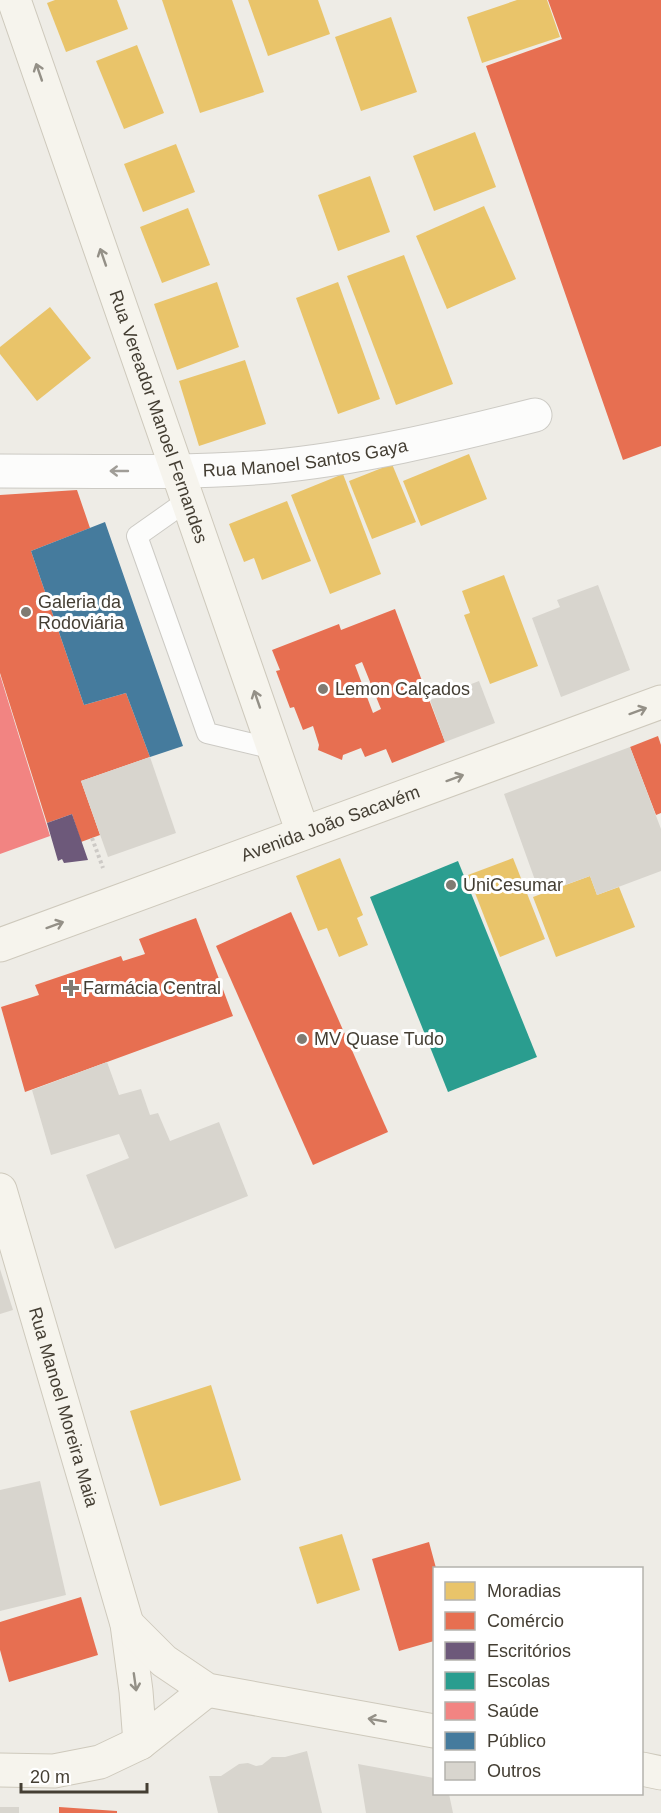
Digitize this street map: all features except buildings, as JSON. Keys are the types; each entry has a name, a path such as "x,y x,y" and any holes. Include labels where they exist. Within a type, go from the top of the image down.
{"street":[{"name":"Rua Vereador Manoel Fernandes","path":"14,0 303,833"},
{"name":"Rua Manoel Santos Gaya","path":"0,471 183,485 268,467 389,448 535,415"},
{"name":"Avenida João Sacavém","path":"0,945 661,702"},
{"name":"Rua Manoel Moreira Maia","path":"0,1190 127,1624 140,1743"},
{"name":"Rua Manoel Moreira Maia","path":"127,1624 164,1661 207,1690"},
{"path":"0,1770 54,1771 100,1762 140,1743 207,1690 433,1731"},
{"path":"643,1769 661,1773"}],"lane":[{"path":"183,485 137,536 207,733 274,749"}],"place":[{"name":"Galeria da Rodoviária","path":"26,612"},
{"name":"Lemon Calçados","path":"323,689"},
{"name":"UniCesumar","path":"451,885"},
{"name":"Farmácia Central","path":"71,988"},
{"name":"MV Quase Tudo","path":"302,1039"}]}
